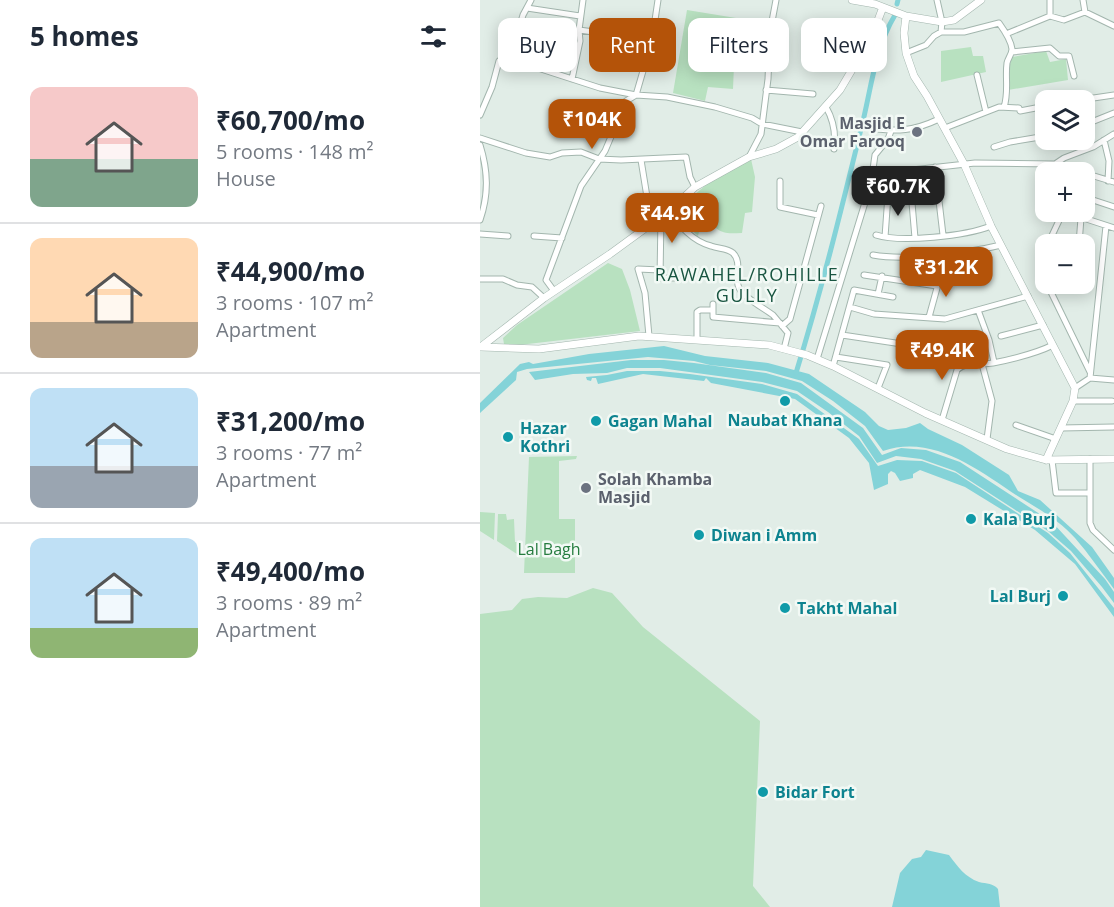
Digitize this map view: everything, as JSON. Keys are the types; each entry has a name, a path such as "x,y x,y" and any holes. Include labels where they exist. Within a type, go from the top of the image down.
{"street":[{"path":"522,18 531,0"},
{"path":"572,79 580,41 580,16 583,0"},
{"path":"655,18 658,0"},
{"path":"749,157 761,134 770,32 776,0"},
{"path":"852,0 878,4 906,16 942,22 954,20 981,0"},
{"path":"937,0 942,22 941,32"},
{"path":"1050,0 1050,16"},
{"path":"1083,0 1085,12"},
{"path":"481,347 544,298 665,214 695,187 749,157 776,149 802,132 840,90 872,36 878,4"},
{"path":"527,8 580,16"},
{"path":"1006,34 1050,16 1064,20 1085,12 1114,26"},
{"path":"906,16 904,33 906,53 914,76 964,164 991,226 1075,388 1073,401 1049,460 1056,493 1090,493"},
{"path":"906,53 924,46 941,32 964,32 999,23 1006,34 1012,52"},
{"path":"579,30 589,31"},
{"path":"1012,52 1050,48 1059,56 1069,56 1074,76"},
{"path":"1004,107 1006,71 1008,58 1012,52"},
{"path":"480,115 492,87 498,65"},
{"path":"550,72 600,88 636,95 667,97 715,107 752,118 762,124 802,132"},
{"path":"554,291 546,280 581,186 605,151 626,101 636,95 643,72"},
{"path":"977,75 987,112"},
{"path":"766,90 813,94"},
{"path":"1095,98 1114,95"},
{"path":"826,107 836,136 834,149"},
{"path":"945,128 1004,107 1019,108 1020,111 1035,108"},
{"path":"1095,121 1114,113"},
{"path":"870,128 908,130 939,119"},
{"path":"817,359 872,180 875,155 888,139 891,130"},
{"path":"1058,162 1093,147 1114,134"},
{"path":"480,138 526,153 550,157 562,153 580,152 600,159 641,160 686,157 690,177 695,187"},
{"path":"994,147 1035,138"},
{"path":"1095,176 1111,181 1104,140"},
{"path":"480,145 486,166 488,188 480,219"},
{"path":"641,160 648,203 659,207 697,240 732,252 736,257 739,270 738,285 742,293 773,315 788,333 786,350"},
{"path":"872,180 894,172 975,162 1035,164"},
{"path":"935,167 943,235"},
{"path":"780,182 780,207 818,215"},
{"path":"911,190 915,238"},
{"path":"885,237 888,195"},
{"path":"1095,201 1114,207"},
{"path":"697,339 697,312 713,307 712,317 781,325 790,319 820,207"},
{"path":"665,214 660,278 677,278"},
{"path":"1094,222 1114,228"},
{"path":"876,235 915,238 978,231 991,226"},
{"path":"1075,388 1090,375 1093,361 1106,226"},
{"path":"480,234 508,236"},
{"path":"534,236 562,238"},
{"path":"873,255 889,258 940,254 1001,245"},
{"path":"928,317 938,276 944,269 940,254"},
{"path":"649,336 645,293 638,269 660,270"},
{"path":"864,274 937,286"},
{"path":"878,294 882,276"},
{"path":"480,279 503,279 517,285 532,287 544,298"},
{"path":"833,366 856,290 893,297"},
{"path":"1052,294 1090,375"},
{"path":"849,308 874,314 928,317 934,320 1028,297"},
{"path":"978,310 994,362"},
{"path":"1001,336 1043,325"},
{"path":"842,335 922,347"},
{"path":"481,347 538,349 639,336 769,345 817,359 942,420 1007,448 1049,460 1114,459"},
{"path":"942,420 957,370 962,366 994,362 1053,345"},
{"path":"836,357 887,365 878,388"},
{"path":"982,364 992,401 987,440"},
{"path":"1090,375 1114,380"},
{"path":"1073,401 1112,401"},
{"path":"1016,425 1056,439"},
{"path":"1061,428 1113,427"},
{"path":"1090,459 1089,519 1091,527 1114,550"}],"green space":[{"path":"687,10 736,18 688,18 688,72 734,72 733,89 708,87 705,101 673,93"},
{"path":"971,47 973,56 983,56 986,72 941,82 941,51"},
{"path":"1046,51 1050,62 1066,59 1068,80 1008,90 1008,71 1012,57"},
{"path":"751,159 755,177 752,212 745,213 742,233 728,233 716,228 700,227 698,236 684,223 676,210 712,180"},
{"path":"608,263 622,269 630,290 640,331 519,345 504,344 503,338 517,325"},
{"name":"Lal Bagh","path":"577,456 576,459 559,461 559,519 575,519 575,573 524,573 529,457"},
{"path":"480,512 495,513 494,540 480,531"},
{"path":"498,514 506,514 507,520 514,519 515,542 520,542 520,556 497,541"},
{"path":"593,588 612,593 643,627 760,721 753,886 770,907 480,907 480,614 512,610 522,599 567,598"}],"water":[{"path":"664,346 705,356 768,363 809,374 865,412 879,426 888,430 906,428 920,423 962,445 1009,475 1018,491 1040,500 1092,547 1114,578 1114,589 1069,532 986,475 953,457 919,447 901,447 883,451 865,426 833,401 802,381 766,371 648,357 527,369 517,372 516,380 480,413 480,403 520,364"},
{"path":"631,360 694,363 766,373 801,383 863,428 882,455 901,448 926,450 960,462 1052,522 1105,579 1114,592 1114,603 1071,551 1048,531 955,471 921,459 896,456 877,463 859,436 797,391 762,382 660,368 627,368 607,373 573,374 535,380 529,372"},
{"path":"627,371 690,374 762,384 797,394 859,439 878,466 897,460 922,461 956,473 1048,533 1070,553 1114,608 1114,617 1075,564 1035,530 965,487 920,470 913,474 913,478 900,481 891,471 888,474 888,484 874,490 869,463 849,438 795,399 711,383 706,378 704,381 643,374 598,384 596,378 592,378 591,381 586,377"},
{"path":"926,850 949,855 970,877 996,887 1000,907 892,907 900,873 912,859 921,857"}],"waterway":[{"path":"897,4 898,0"},
{"path":"796,373 830,251 878,56 895,15"}],"place":[{"name":"Masjid E Omar Farooq","path":"917,132"},
{"name":"Naubat Khana","path":"785,401"},
{"name":"Gagan Mahal","path":"596,421"},
{"name":"Hazar Kothri","path":"508,437"},
{"name":"Solah Khamba Masjid","path":"586,488"},
{"name":"Kala Burj","path":"971,519"},
{"name":"Diwan i Amm","path":"699,535"},
{"name":"Lal Burj","path":"1063,596"},
{"name":"Takht Mahal","path":"785,608"},
{"name":"Bidar Fort","path":"763,792"}],"district":[{"name":"RAWAHEL/ROHILLE GULLY","path":"747,284"}]}
